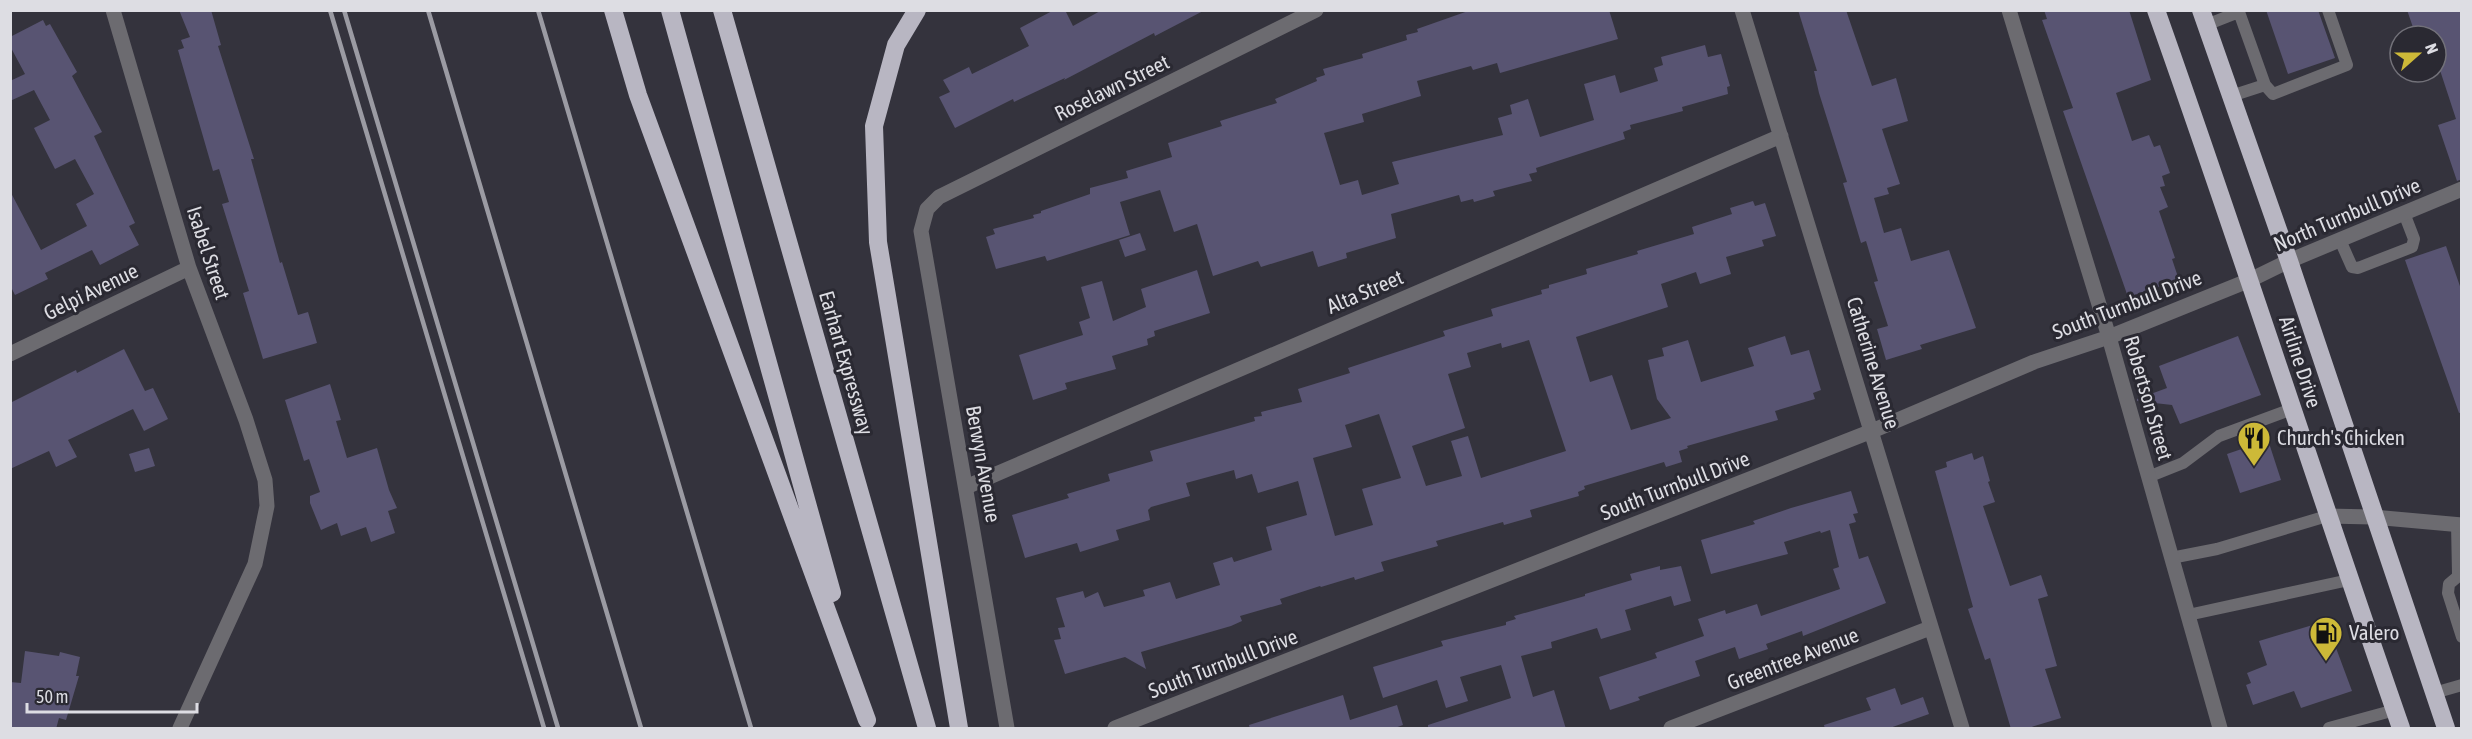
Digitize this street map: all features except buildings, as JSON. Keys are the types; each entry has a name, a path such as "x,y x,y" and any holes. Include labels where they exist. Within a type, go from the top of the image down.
{"highway":[{"path":"613,10 638,95 868,724"},
{"path":"670,10 868,724"},
{"name":"Earhart Expressway","path":"722,10 927,729"},
{"path":"917,10 896,45 874,126 878,242 959,729"},
{"name":"Airline Drive","path":"2156,10 2250,280 2327,516 2401,729"},
{"name":"Airline Drive","path":"2203,18 2289,261 2446,729"}],"street":[{"name":"Isabel Street","path":"113,10 189,268 246,420 265,480 267,506 255,564 180,729"},
{"name":"Roselawn Street","path":"929,208 939,197 1317,10"},
{"name":"Catherine Avenue","path":"1742,10 1962,729"},
{"name":"Robertson Street","path":"2009,10 2109,337 2220,729"},
{"name":"Alta Street","path":"966,487 1781,136"},
{"name":"North Turnbull Drive","path":"2250,280 2289,261 2462,189"},
{"name":"Berwyn Avenue","path":"929,208 921,231 1007,729"},
{"name":"Gelpi Avenue","path":"10,354 189,268"},
{"name":"South Turnbull Drive","path":"1115,729 1872,431 2034,362 2109,337 2250,280"},
{"path":"2327,516 2373,517 2459,525"},
{"name":"Greentree Avenue","path":"1671,729 1930,628"}],"lane":[{"path":"2203,18 2239,11 2265,85 2273,94 2347,66 2328,10"},
{"path":"2231,96 2265,85"},
{"path":"2340,240 2352,267 2358,268 2412,247 2414,239 2404,213"},
{"path":"2148,477 2183,463 2219,436 2292,410"},
{"path":"2172,558 2217,549 2327,516"},
{"path":"2459,525 2460,574 2449,584 2448,593 2462,637"},
{"path":"2188,615 2349,580"},
{"path":"2434,693 2462,685"},
{"path":"2329,729 2395,710"}],"railway":[{"path":"330,10 544,728"},
{"path":"344,10 558,728"},
{"path":"428,10 641,728"},
{"path":"538,10 751,728"}],"place":[{"name":"Church's Chicken","path":"2254,467"},
{"name":"Valero","path":"2326,662"}]}
